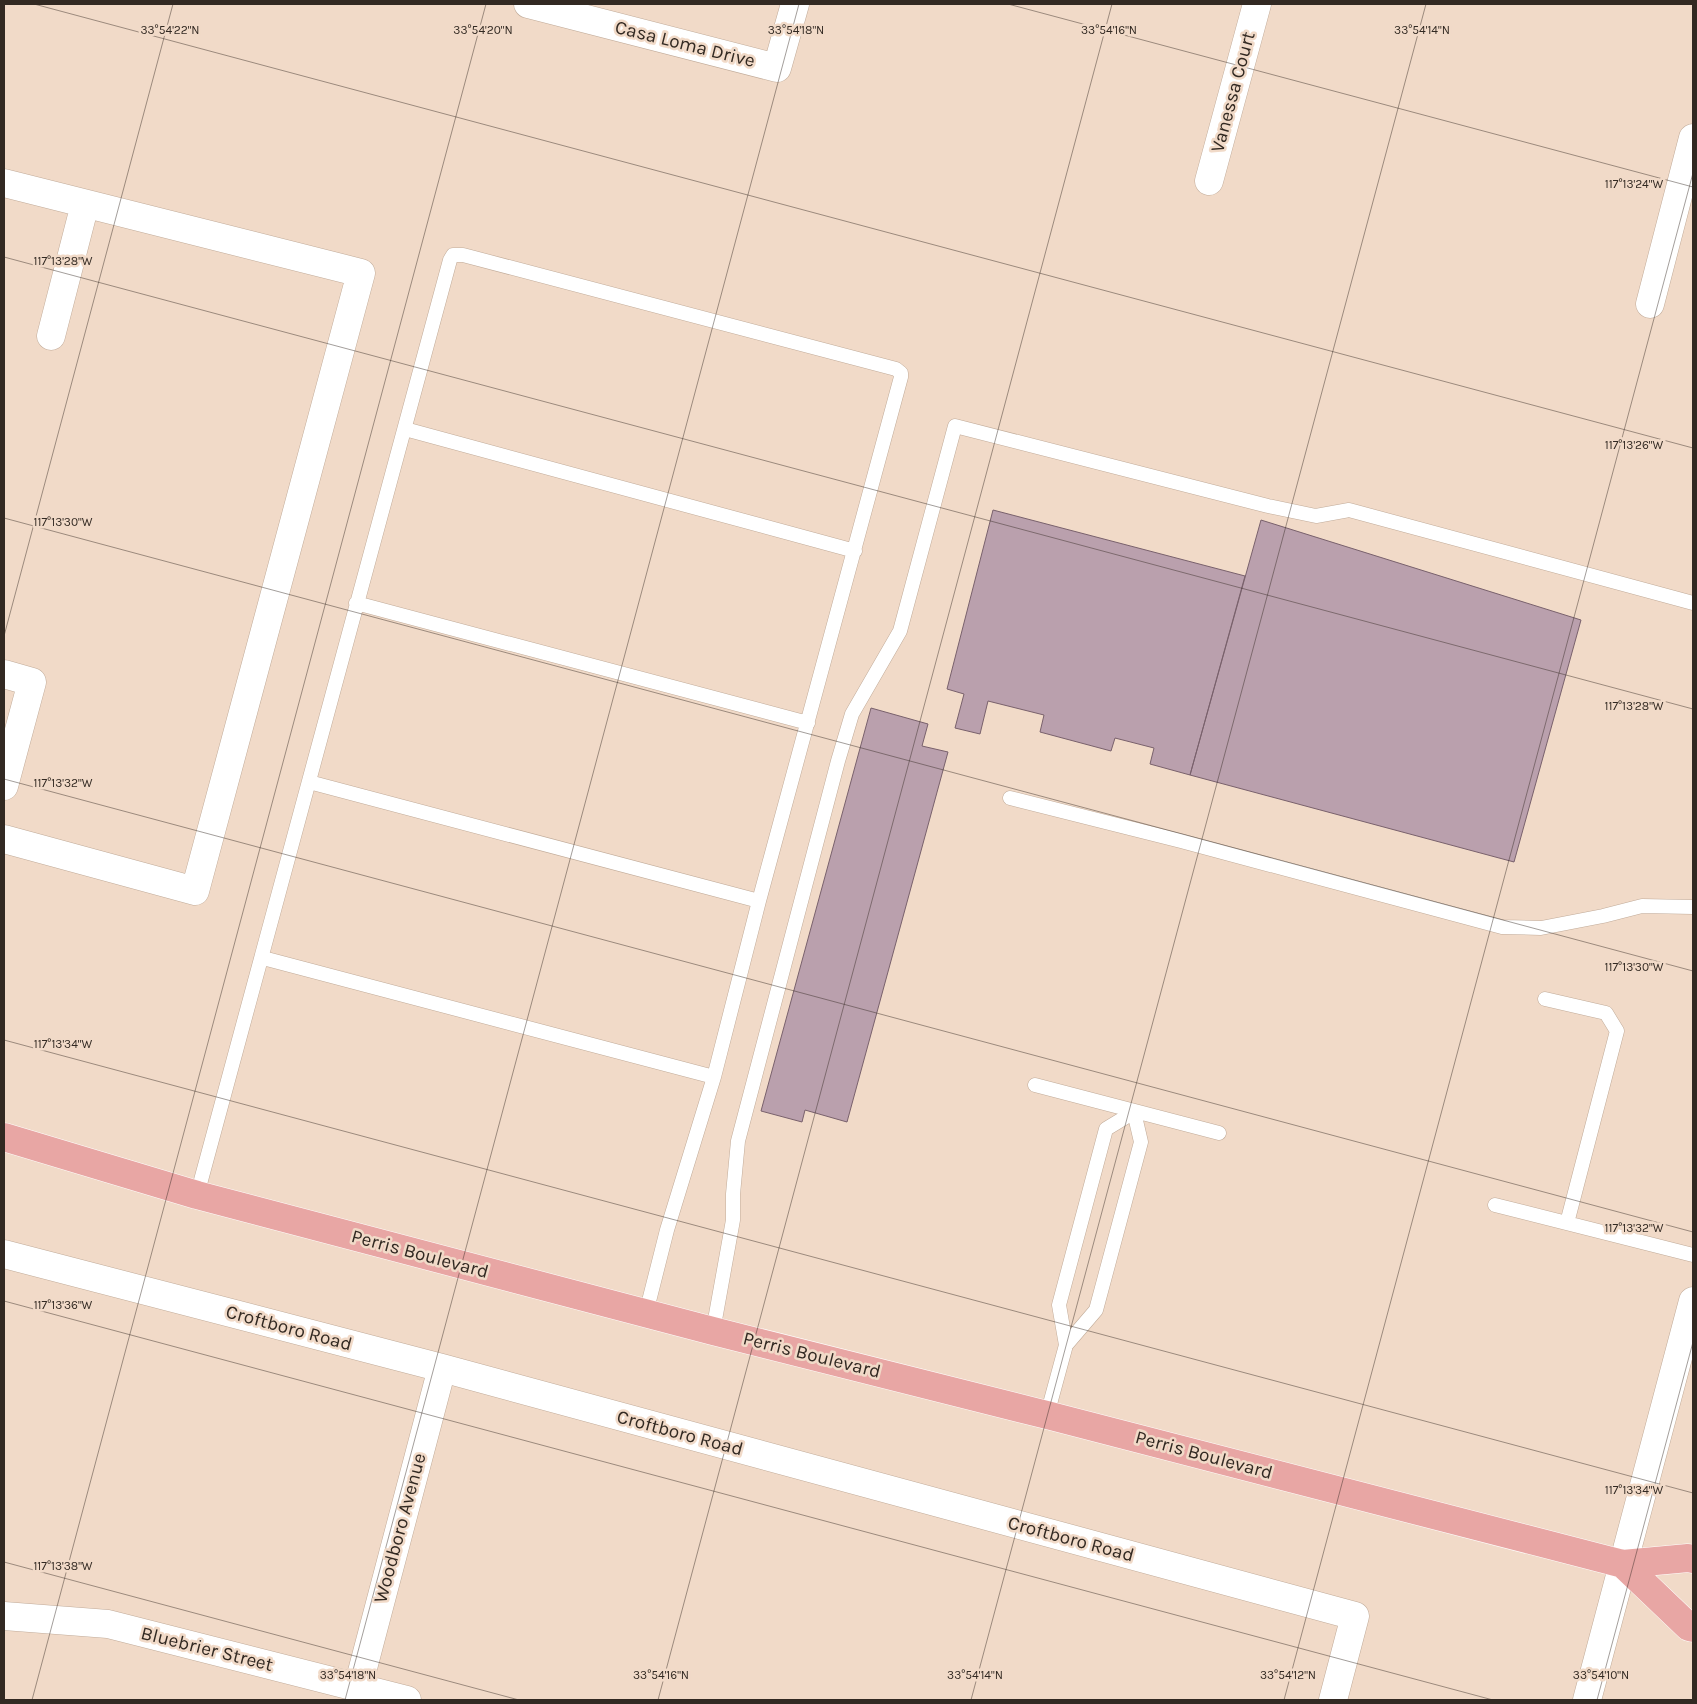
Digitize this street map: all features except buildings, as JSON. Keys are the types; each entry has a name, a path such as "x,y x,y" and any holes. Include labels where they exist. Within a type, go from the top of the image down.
{"main road":[{"name":"Perris Boulevard","path":"4,1137 197,1195 713,1331 1048,1414 1623,1564 1693,1559"},
{"name":"Perris Boulevard","path":"1623,1564 1689,1627 1693,1628"}],"street":[{"name":"Casa Loma Drive","path":"528,4 777,68 795,4"},
{"name":"Vanessa Court","path":"1209,181 1257,4"},
{"path":"1650,304 1693,138"},
{"path":"4,183 361,273 195,891 4,839"},
{"path":"51,336 85,204"},
{"path":"4,674 32,682 13,711 4,786"},
{"name":"Croftboro Road","path":"4,1254 442,1368 1355,1616 1333,1700"},
{"path":"1586,1700 1693,1301"},
{"name":"Woodboro Avenue","path":"358,1688 442,1368"},
{"name":"Bluebrier Street","path":"4,1616 108,1624 407,1700"}],"lane":[{"path":"197,1195 450,260 453,255 463,255 896,369 901,377 759,901 714,1076 667,1230 646,1313"},
{"path":"713,1331 733,1220 733,1194 738,1141 838,761 852,714 900,631 954,426 1306,514 1316,516 1350,510 1693,602"},
{"path":"405,429 855,550"},
{"path":"356,603 808,723"},
{"path":"308,782 759,901"},
{"path":"1010,798 1188,843 1502,927 1542,928 1642,906 1693,907"},
{"path":"262,958 714,1076"},
{"path":"1545,998 1606,1013 1617,1031 1566,1223"},
{"path":"1035,1085 1219,1134"},
{"path":"1066,1345 1096,1310 1141,1142 1134,1112"},
{"path":"1048,1414 1066,1345 1059,1305 1106,1129 1134,1112"},
{"path":"1495,1205 1693,1255"}]}
